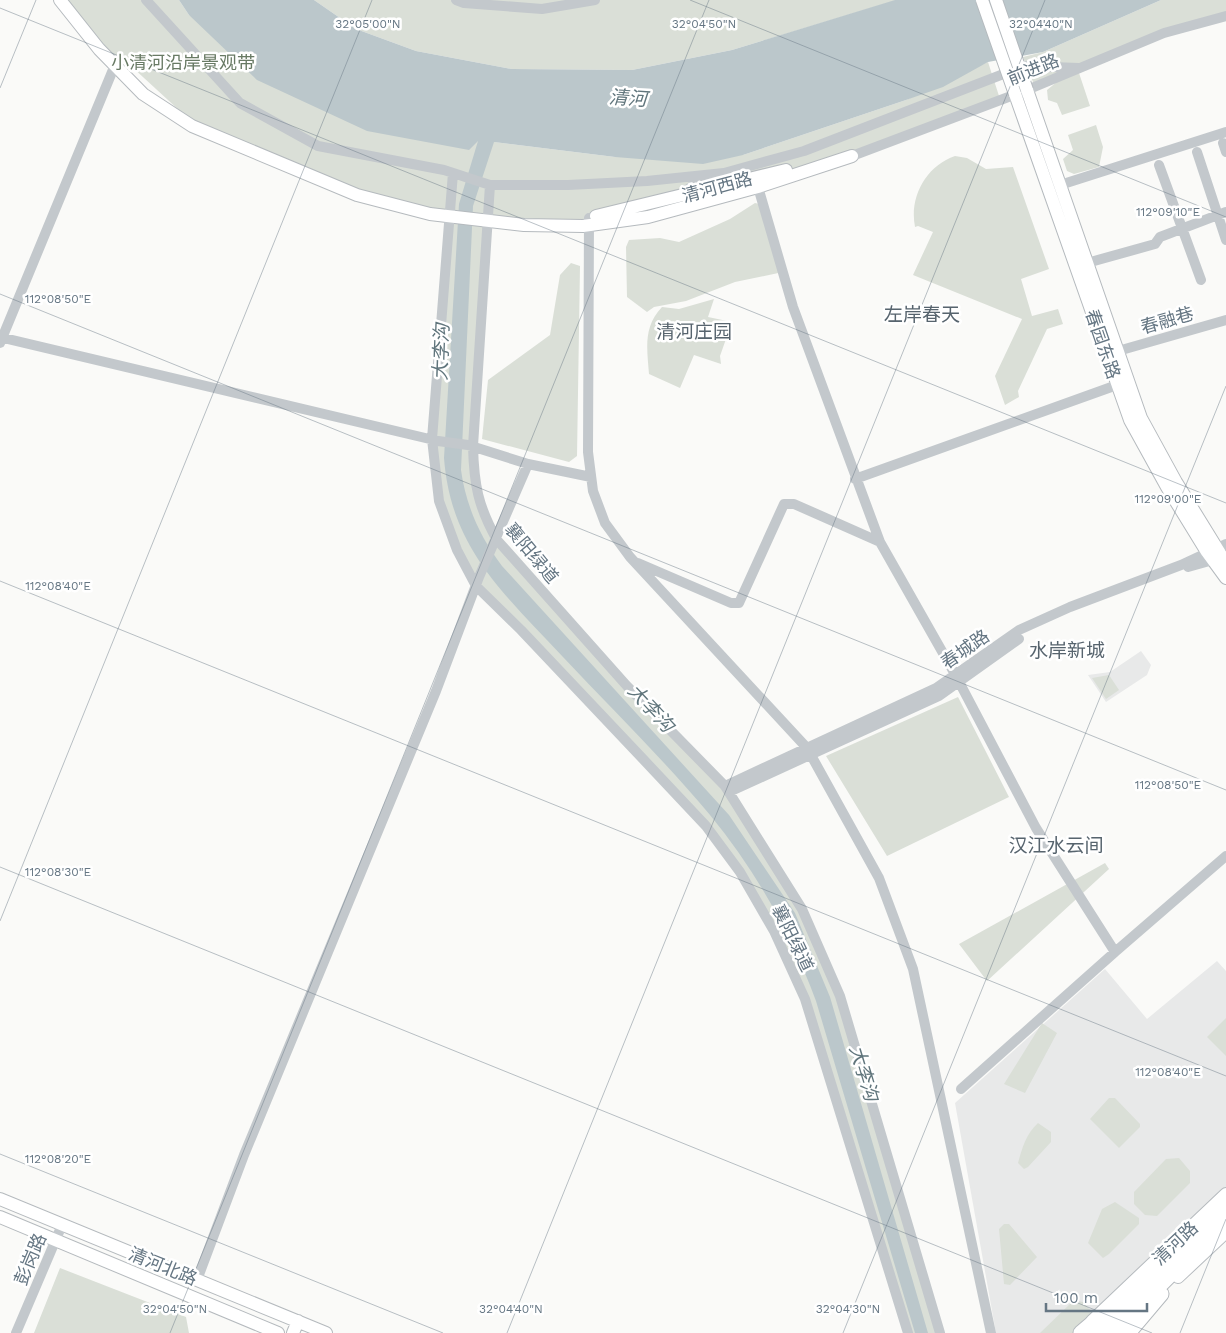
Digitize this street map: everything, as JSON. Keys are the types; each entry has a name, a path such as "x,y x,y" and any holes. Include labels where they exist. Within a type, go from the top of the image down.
{"highway":[{"path":"1095,1333 1226,1204"},
{"path":"1112,1333 1226,1219"},
{"path":"1081,1333 1157,1263 1198,1230"},
{"path":"1133,1328 1168,1286"}],"main road":[{"path":"60,0 99,49 147,89 194,120 357,187 452,215 486,219 536,220 587,220 648,216 758,187 852,156"},
{"path":"69,0 116,62"},
{"path":"982,0 1021,92"},
{"path":"996,0 1021,92"},
{"name":"春园东路","path":"1021,92 1060,185 1141,418 1154,445 1219,554 1226,578"},
{"name":"春园东路","path":"1021,92 1130,420 1145,449 1219,554"},
{"name":"清河西路","path":"587,220 753,178 852,156"},
{"name":"清河路","path":"1081,1333 1226,1194"},
{"name":"清河北路","path":"0,1199 197,1280 296,1327 326,1333"},
{"name":"清河北路","path":"0,1217 278,1333"},
{"name":"清河路","path":"1118,1333 1226,1232"}],"street":[{"path":"146,0 240,103 318,146 454,173 487,184 568,185 724,173 804,151 1024,66 1079,68"},
{"path":"456,0 464,3 542,9 595,0"},
{"name":"前进路","path":"852,156 1021,92 1164,33 1226,16"},
{"path":"116,62 1,340 432,439 471,446 528,464 591,477"},
{"path":"1060,185 1226,132"},
{"path":"1197,152 1222,214 1226,240"},
{"path":"1159,165 1201,280"},
{"name":"襄阳绿道","path":"454,173 432,439 439,501 457,550 476,586 521,630 706,826 740,872 774,932 805,1000 908,1333"},
{"path":"676,198 709,174"},
{"name":"襄阳绿道","path":"487,184 471,446 474,481 484,518 497,540 627,686 727,789 802,909 840,996 940,1333"},
{"path":"758,187 793,307 880,542 958,679 1036,828 1115,952"},
{"path":"1087,263 1155,244 1160,237 1222,214"},
{"path":"587,220 588,452 593,492 605,523 633,561 809,752 879,878 913,969 991,1333"},
{"name":"春融巷","path":"1118,351 1226,320"},
{"path":"855,478 1117,385"},
{"path":"197,1280 244,1155 436,690 476,586 528,464"},
{"path":"633,561 731,603 739,603 784,504 794,504 880,542"},
{"name":"春城路","path":"727,789 809,752 936,688 958,679 1020,630 1070,607 1181,565 1219,554"},
{"path":"961,1089 1226,856"},
{"name":"彭岗路","path":"16,1333 62,1225"}],"shaded area":[{"path":"1141,651 1151,665 1147,675 1106,702 1088,675 1110,672"},
{"path":"1217,961 1226,971 1226,1188 1075,1333 996,1333 955,1103 1105,969 1147,1019"}],"green space":[{"name":"小清河沿岸景观带","path":"65,0 179,0 189,15 479,140 615,157 743,155 906,100 988,62 1000,99 852,156 753,178 647,206 583,219 535,219 489,216 474,481 497,540 725,786 802,909 840,996 938,1333 908,1333 805,999 774,932 706,826 476,586 439,501 432,439 446,214 358,192 193,123 119,55 110,56"},
{"path":"314,0 897,0 732,50 632,70 512,69 416,51 356,29"},
{"path":"1161,0 1226,0 1226,16 1164,33 1035,87 1023,57 1043,52"},
{"path":"1079,73 1090,106 1062,115 1057,103 1048,100 1047,90 1058,81"},
{"path":"1096,125 1103,147 1099,167 1074,174 1067,171 1063,159 1073,150 1068,135"},
{"path":"955,156 967,158 986,169 1013,167 1049,269 1021,279 1032,316 1058,309 1063,324 1047,329 1018,391 1019,397 1005,405 995,376 1022,319 913,275 933,232 918,226 915,227 914,216 917,194 928,175 936,167"},
{"path":"755,203 764,205 783,272 735,282 686,301 654,307 647,312 627,297 626,247 629,240 660,238 679,242 730,219"},
{"path":"571,263 580,266 577,456 569,462 482,439 488,380 550,335 560,275"},
{"path":"714,299 708,317 732,322 720,356 721,364 694,355 680,388 649,374 647,347 649,330 662,307 679,309"},
{"path":"1109,675 1119,690 1106,699 1092,678"},
{"path":"958,697 1009,797 887,856 826,756"},
{"path":"1105,863 1109,869 987,981 959,944"},
{"path":"1226,1018 1226,1056 1207,1037"},
{"path":"1042,1023 1057,1033 1025,1093 1004,1084"},
{"path":"1109,1098 1115,1098 1140,1124 1140,1127 1119,1148 1090,1119"},
{"path":"1038,1123 1051,1132 1051,1142 1024,1169 1018,1163 1021,1152 1027,1137"},
{"path":"1179,1158 1190,1171 1190,1183 1157,1216 1145,1215 1134,1204 1134,1192 1166,1159"},
{"path":"1115,1202 1139,1218 1139,1224 1103,1258 1088,1243 1102,1209"},
{"path":"1004,1224 1009,1224 1037,1257 1010,1285 1004,1284 999,1229"},
{"path":"60,1268 186,1317 189,1333 34,1333"},
{"path":"1072,1302 1083,1302 1093,1313 1073,1333 1040,1333"}],"water":[{"name":"清河","path":"179,0 314,0 356,29 416,51 512,69 632,70 732,50 895,0 1161,0 1043,52 988,62 943,87 743,155 703,164 615,157 494,142 473,206 461,470 470,509 487,544 502,566 729,815 795,913 830,997 928,1333 915,1333 816,1001 784,927 771,904 727,836 710,815 502,591 469,545 457,519 449,490 444,458 459,204 478,141 469,150 367,131 257,80 189,15"}],"district":[{"name":"左岸春天","path":"922,314"},
{"name":"清河庄园","path":"694,331"},
{"name":"水岸新城","path":"1067,650"},
{"name":"汉江水云间","path":"1056,845"}],"water label":[{"name":"大李沟","path":"441,352"},
{"name":"大李沟","path":"651,708"},
{"name":"大李沟","path":"864,1073"}]}
